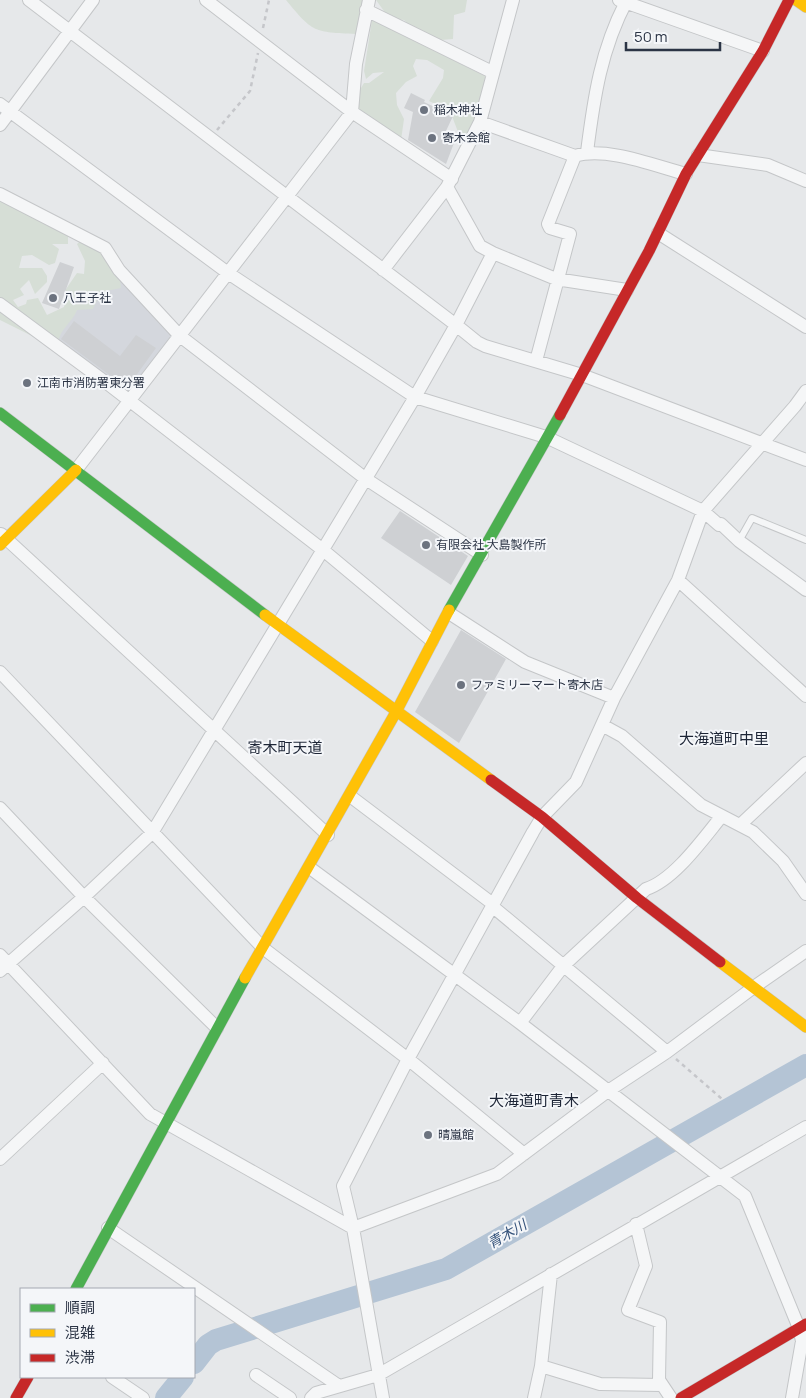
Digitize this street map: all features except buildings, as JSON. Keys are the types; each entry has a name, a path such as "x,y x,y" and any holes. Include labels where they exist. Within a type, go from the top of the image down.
{"street":[{"path":"29,0 289,196 477,342 582,376 763,442 806,460"},
{"path":"0,125 5,108 93,0"},
{"path":"206,0 352,112 449,183 480,246 556,279 626,290"},
{"path":"383,270 449,183 480,122 513,0"},
{"path":"77,1288 218,1028 350,796 432,641 582,376 626,290 658,233 686,174 763,52 789,0"},
{"path":"796,0 806,7"},
{"path":"536,361 556,279 570,234 550,228 548,224 581,154 606,49 623,1 763,52"},
{"path":"328,835 214,729 2,539 76,470 352,112 356,64 368,5 492,72"},
{"path":"5,108 228,273 415,397 546,437 703,511 719,525 721,524 739,541 806,590"},
{"path":"480,122 581,154 623,157 686,174"},
{"path":"698,155 768,165 806,180"},
{"path":"0,194 105,248 119,270 180,336 366,479 482,555"},
{"path":"658,233 806,327"},
{"path":"493,253 456,325 415,397 276,624 152,832 84,896 3,963 103,1063 150,1114 353,1228 497,1174 608,1091 667,1052 806,951"},
{"path":"0,304 323,550 432,641"},
{"path":"383,1398 353,1228 343,1186 408,1059 542,817 576,782 614,698 678,580 703,511 805,394"},
{"path":"0,413 276,624 542,817 637,898 806,1026"},
{"path":"678,580 806,696"},
{"path":"449,613 525,662 614,698"},
{"path":"0,672 263,948 408,1059 524,1154"},
{"path":"602,725 622,736 701,805 753,832 783,861 806,894"},
{"path":"740,825 806,763"},
{"path":"350,796 492,905 667,1052"},
{"path":"0,808 84,896 218,1028"},
{"path":"520,1023 564,965 646,890 656,886 691,854 721,817"},
{"path":"310,868 520,1023 745,1196 803,1334 792,1398"},
{"path":"0,1159 103,1063"},
{"path":"310,1398 316,1393 378,1374 719,1175 806,1127"},
{"path":"636,1224 646,1266 628,1310 660,1322 659,1380 671,1398"},
{"path":"108,1228 339,1386"},
{"path":"534,1398 541,1366 551,1274"},
{"path":"681,1398 803,1334"},
{"path":"541,1366 600,1384 662,1385"},
{"path":"256,1375 290,1398"},
{"path":"16,1398 27,1378"},
{"path":"113,1378 143,1398"}],"lane":[{"path":"739,541 752,518 806,540"}],"path":[{"path":"211,137 250,91 269,0"},
{"path":"667,1052 722,1099"}],"shaded area":[{"path":"286,0 363,0 356,34 315,29 302,19"},
{"path":"376,0 467,0 465,12 454,15 453,39 441,40 433,36 427,43 404,20 389,18"},
{"path":"372,20 487,77 476,125 467,137 460,137 450,111 429,101 443,78 444,70 427,60 416,59 413,66 417,76 406,82 396,93 397,105 404,119 401,140 356,112 358,93 364,83 369,83 384,72 373,73 366,79 364,71"},
{"path":"5,197 68,233 68,244 52,244 59,249 55,263 49,265 32,255 22,256 19,268 42,268 47,276 47,282 35,294 29,280 20,289 24,295 13,300 18,307 26,304 27,300 38,298 47,315 64,307 66,289 77,273 84,274 85,261 77,244 83,239 100,250 119,270 121,288 101,292 93,309 77,310 62,331 58,347 50,345 0,320 0,202"},
{"path":"112,258 180,336 129,402 49,340"}],"waterway":[{"name":"青木川","path":"195,1362 208,1345 216,1340 446,1269 806,1065"},
{"name":"青木川","path":"166,1398 182,1378"}],"traffic: fast":[{"path":"0,413 265,615"},
{"path":"449,610 560,415"},
{"path":"77,1288 245,978"}],"traffic: slow":[{"path":"796,0 806,7"},
{"path":"0,545 76,470"},
{"path":"245,978 396,712 449,610"},
{"path":"265,615 491,780"},
{"path":"720,962 806,1027"}],"traffic: jam":[{"path":"560,415 649,251 686,174 763,51 789,0"},
{"path":"491,780 542,817 637,898 720,962"},
{"path":"681,1398 806,1324"},
{"path":"16,1398 27,1378"}],"place":[{"name":"稲木神社","path":"424,110"},
{"name":"寄木会館","path":"432,138"},
{"name":"八王子社","path":"53,298"},
{"name":"江南市消防署東分署","path":"27,383"},
{"name":"有限会社 大島製作所","path":"426,545"},
{"name":"ファミリーマート寄木店","path":"461,685"},
{"name":"晴嵐館","path":"428,1135"}],"district":[{"name":"大海道町中里","path":"724,739"},
{"name":"寄木町天道","path":"285,748"},
{"name":"大海道町青木","path":"534,1101"}]}
